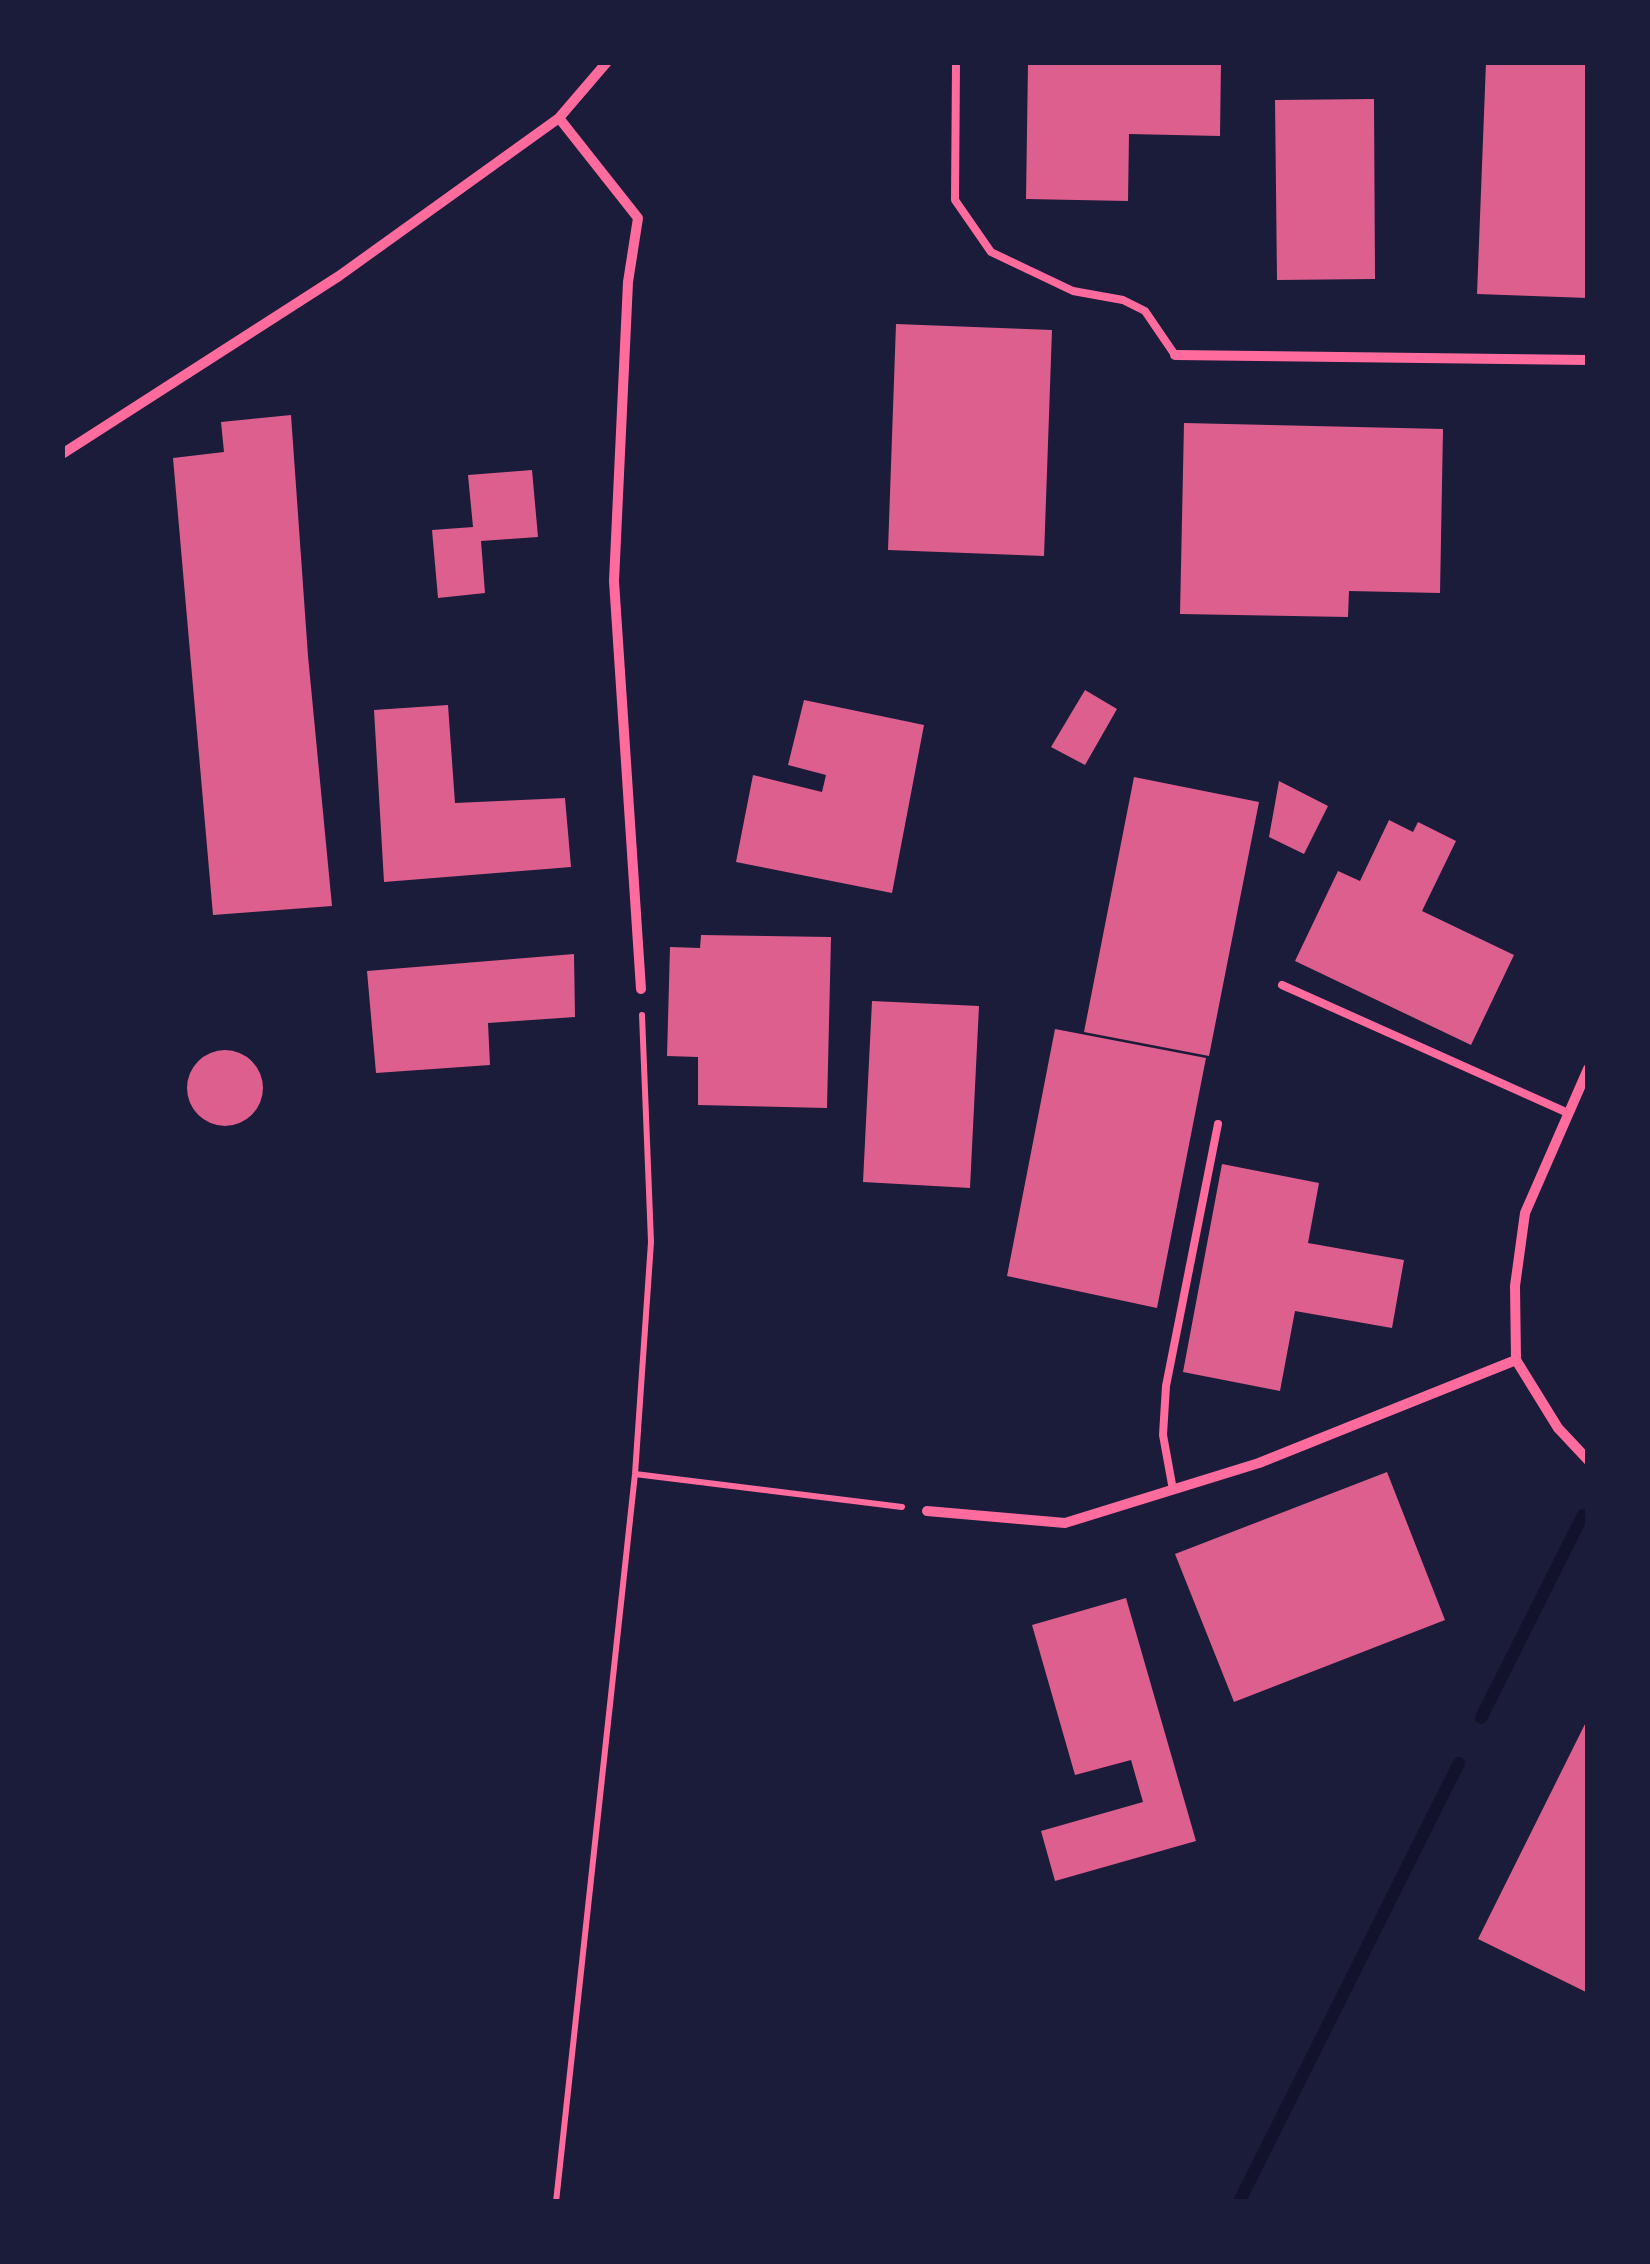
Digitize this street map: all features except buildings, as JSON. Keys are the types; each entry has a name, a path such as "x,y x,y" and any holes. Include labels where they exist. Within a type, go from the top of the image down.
{"street":[{"path":"62,454 338,276 559,118 607,62"},
{"path":"559,118 638,218 628,282 614,582 641,989"},
{"path":"1175,355 1588,360"},
{"path":"1588,1070 1525,1213 1515,1286 1516,1360 1558,1428 1588,1460"},
{"path":"927,1510 1065,1523 1260,1463 1516,1360"}],"lane":[{"path":"956,62 956,200 991,252 1073,291 1122,300 1145,311 1175,355"},
{"path":"1282,984 1568,1113"},
{"path":"1173,1490 1163,1435 1166,1386 1218,1124"}],"path":[{"path":"556,2202 635,1474 651,1242 641,989"},
{"path":"635,1474 927,1510"}],"waterway":[{"path":"1481,1718 1583,1515"},
{"path":"1239,2202 1459,1763"}]}
